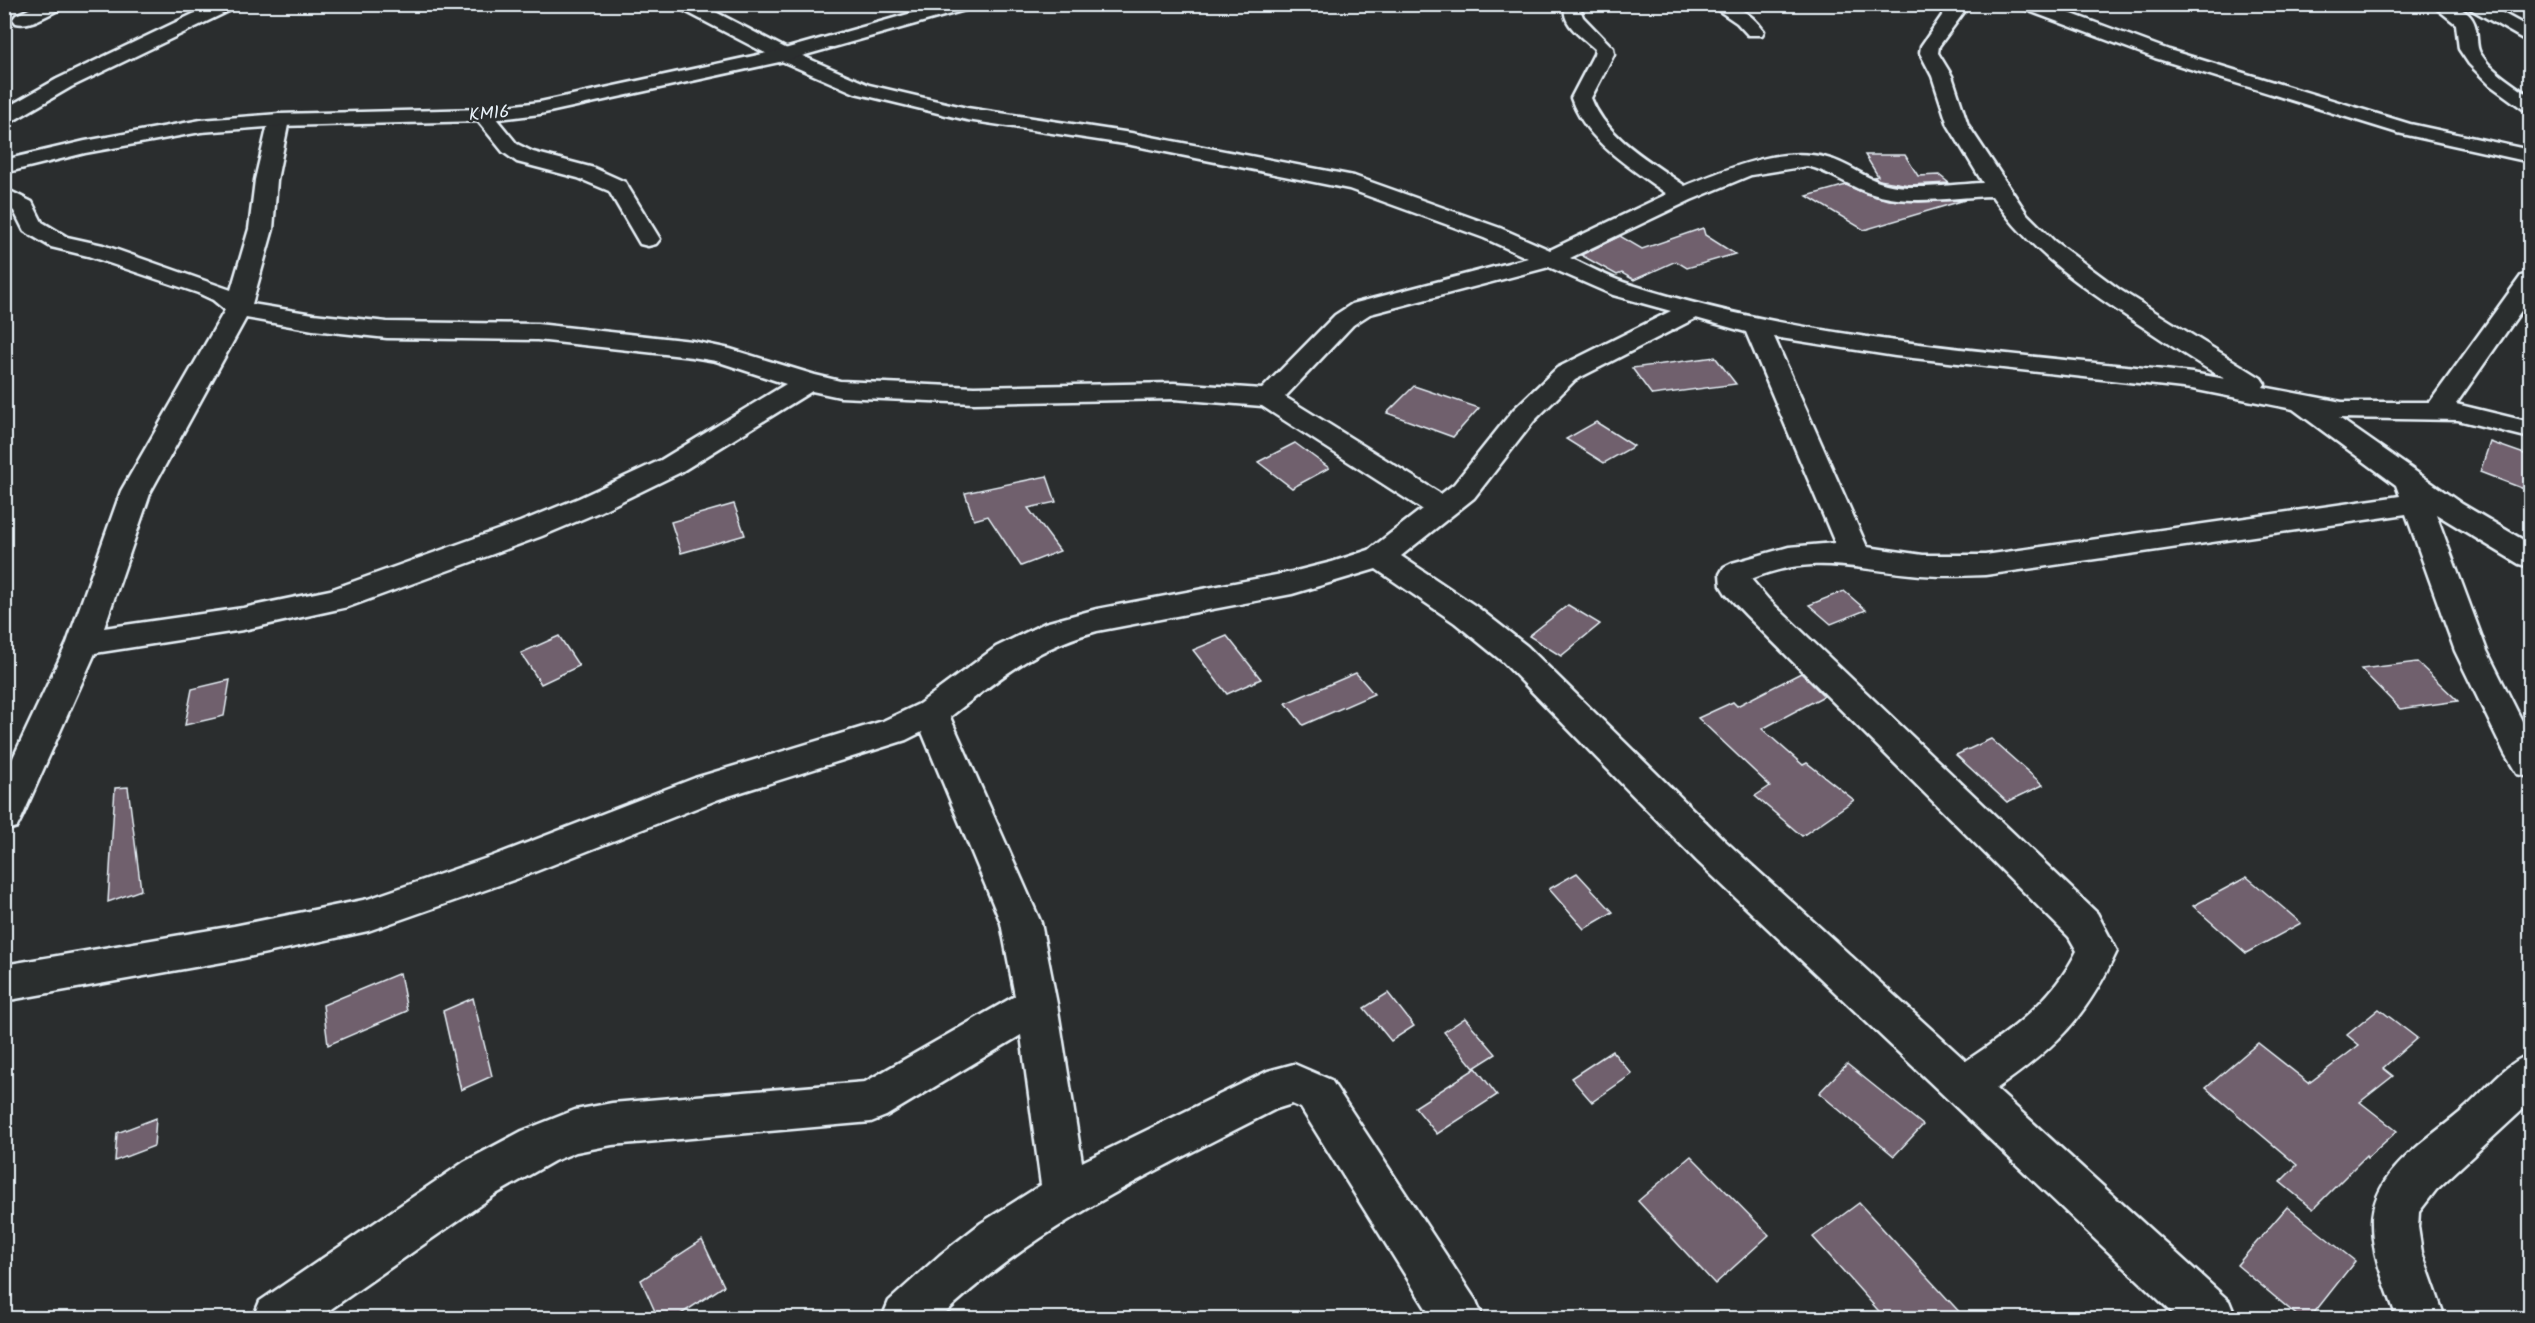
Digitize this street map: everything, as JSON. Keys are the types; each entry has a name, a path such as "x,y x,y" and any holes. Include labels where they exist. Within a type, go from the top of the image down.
{"street":[{"path":"21,19 56,4"},
{"path":"4,118 74,78 230,4"},
{"path":"685,4 784,55 862,89 913,103 967,114 1131,139 1354,183 1492,233 1622,290 1757,327 1895,348 2192,381 2342,410 2438,410 2475,416 2530,430"},
{"name":"KM16","path":"4,167 146,135 201,126 279,120 483,116 540,108 784,55 966,4"},
{"path":"1575,4 1572,12 1574,19 1604,48 1604,54 1581,98 1587,116 1625,153 1683,195"},
{"path":"1718,4 1743,19 1755,31"},
{"path":"1961,4 1936,38 1929,53 1942,76 1958,125 2019,219 2046,246 2111,295 2217,364 2288,400 2413,492 2452,511 2530,557"},
{"path":"2027,4 2162,54 2405,129 2530,156"},
{"path":"2440,4 2467,26 2469,50 2476,61 2530,105"},
{"path":"2471,4 2530,35"},
{"path":"483,116 510,148 525,157 586,173 617,187 648,239"},
{"path":"4,817 83,643 136,491 238,309 261,229 266,180 279,120"},
{"path":"1269,398 1344,320 1362,309 1550,259 1683,195 1743,170 1807,160 1823,163 1881,190 1901,193 1998,189"},
{"path":"4,195 24,207 32,226 59,242 95,250 207,288 222,295 238,309 350,327 387,330 537,332 692,350 721,354 808,382 840,389 974,395 1174,391 1269,398 1442,508"},
{"path":"2438,410 2530,280"},
{"path":"4,983 234,943 369,915 506,867 708,788 894,731 931,712 1008,655 1056,631 1097,620 1292,583 1339,572 1380,557 1464,490 1524,415 1566,374 1692,310"},
{"path":"1757,327 1855,555"},
{"path":"2192,381 2217,364"},
{"path":"83,643 268,615 337,599 560,517 671,466 808,382"},
{"path":"1965,1086 2032,1039 2075,995 2088,974 2097,951 2083,925 1737,586 1735,574 1747,569 1818,553 1855,555 1901,563 1945,567 1985,565 2413,492"},
{"path":"2413,492 2471,651 2517,745 2530,764"},
{"path":"1380,557 1466,615 1515,654 1710,850 2212,1318"},
{"path":"931,712 1021,923 1037,1004 1065,1197"},
{"path":"277,1318 480,1178 547,1142 575,1131 612,1124 871,1102 1037,1004"},
{"path":"2421,1318 2395,1233 2395,1215 2402,1198 2430,1164 2487,1117 2530,1074"},
{"path":"906,1318 940,1285 1009,1230 1065,1197 1268,1090 1294,1084 1316,1094 1459,1318"}],"building":[{"path":"1865,155 1905,155 1918,176 1939,175 1949,183 1909,185 1879,180 1873,177 1878,176"},
{"path":"1846,185 1866,194 1890,200 1919,202 1965,200 1864,230 1807,196"},
{"path":"1703,228 1705,235 1735,254 1687,268 1676,261 1634,280 1622,273 1617,275 1581,255 1620,236 1642,249"},
{"path":"1715,357 1736,384 1652,395 1632,368"},
{"path":"1414,386 1479,408 1453,437 1387,413"},
{"path":"1596,422 1634,446 1604,463 1566,439"},
{"path":"2490,442 2530,456 2530,467 2524,489 2480,472"},
{"path":"1295,443 1329,468 1292,488 1258,462"},
{"path":"1047,476 1056,502 1028,508 1060,551 1021,566 988,516 974,520 965,493"},
{"path":"734,504 745,535 681,553 671,522"},
{"path":"1844,591 1866,610 1831,624 1809,605"},
{"path":"1568,605 1600,624 1561,656 1529,636"},
{"path":"559,636 579,666 541,684 521,653"},
{"path":"1227,636 1261,679 1227,694 1193,650"},
{"path":"2417,662 2458,701 2400,709 2361,669"},
{"path":"1356,673 1374,694 1303,725 1286,703"},
{"path":"1801,673 1824,696 1762,729 1803,765 1807,763 1854,800 1802,836 1755,796 1770,786 1698,718 1733,702 1737,706"},
{"path":"230,680 224,716 185,725 192,689"},
{"path":"1991,739 2043,785 2007,802 1956,755"},
{"path":"128,787 141,890 108,902 115,788"},
{"path":"1577,873 1613,912 1584,929 1549,889"},
{"path":"2247,877 2301,923 2246,953 2193,906"},
{"path":"400,973 407,1011 328,1045 323,1005"},
{"path":"1388,993 1414,1026 1391,1041 1364,1008"},
{"path":"473,998 492,1076 461,1090 443,1011"},
{"path":"2379,1009 2417,1038 2383,1068 2393,1076 2360,1102 2397,1131 2367,1158 2366,1156 2313,1209 2280,1182 2297,1165 2206,1088 2258,1043 2309,1083 2359,1045 2347,1035"},
{"path":"1465,1018 1496,1054 1474,1068 1444,1032"},
{"path":"1612,1051 1632,1074 1592,1102 1571,1078"},
{"path":"1847,1064 1923,1125 1894,1156 1819,1093"},
{"path":"1476,1068 1497,1095 1437,1134 1415,1107"},
{"path":"156,1118 154,1146 115,1161 117,1133"},
{"path":"1691,1156 1769,1235 1715,1284 1638,1201"},
{"path":"1859,1203 1965,1318 1885,1318 1813,1237"},
{"path":"2287,1207 2355,1261 2310,1318 2300,1318 2237,1265"},
{"path":"702,1240 724,1286 675,1318 658,1318 641,1280"}]}
